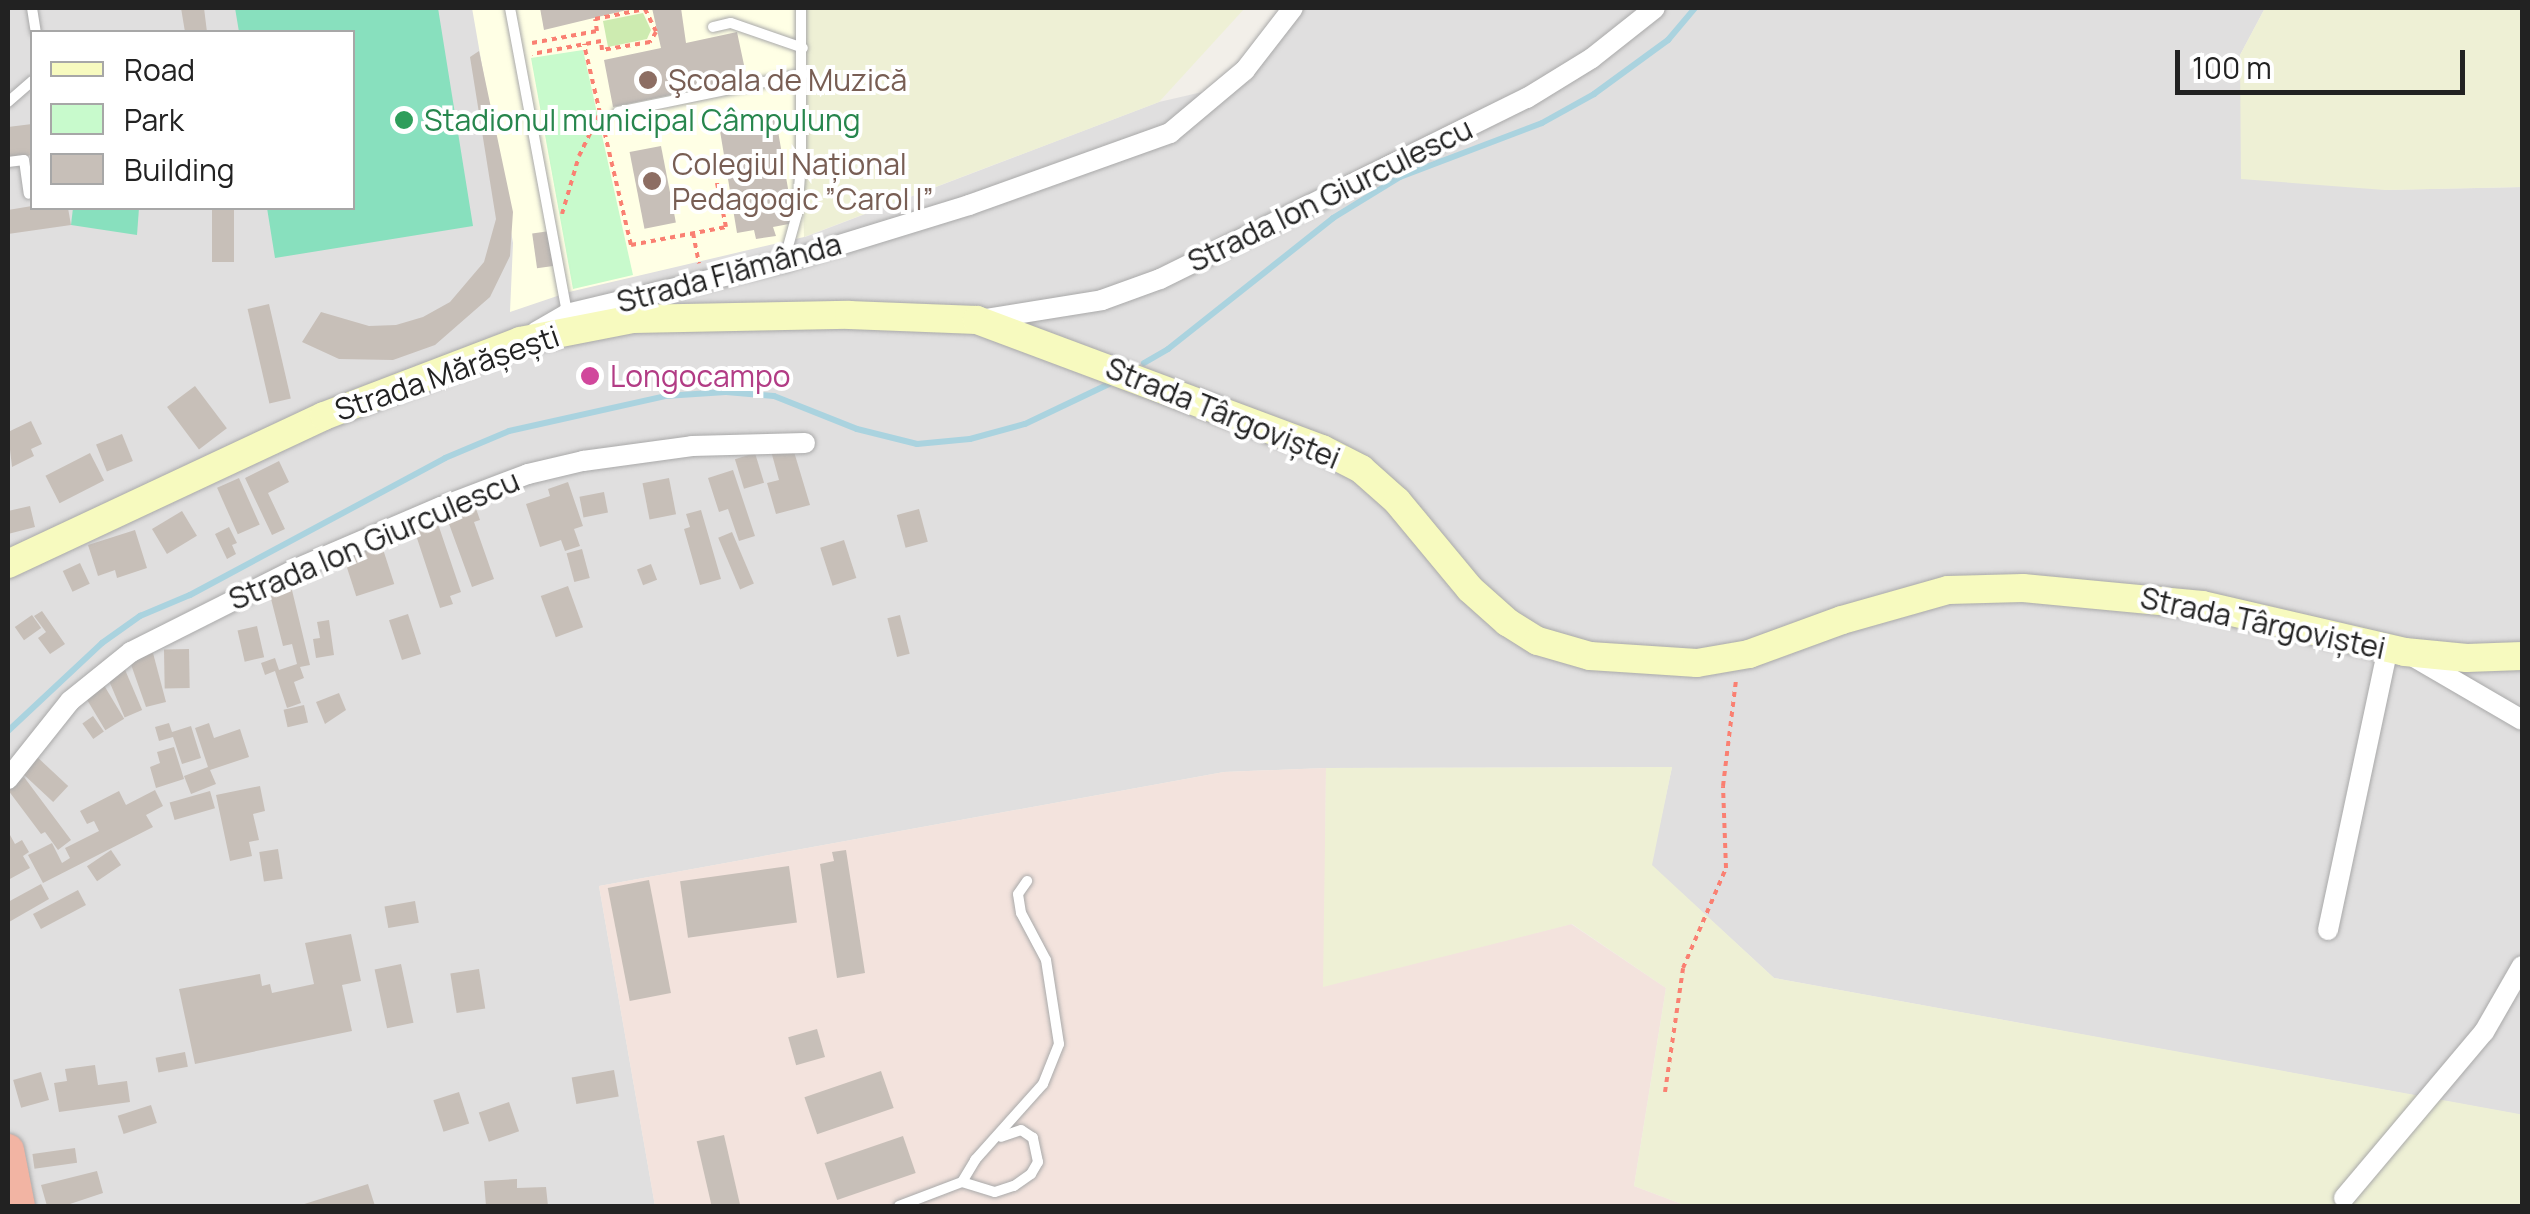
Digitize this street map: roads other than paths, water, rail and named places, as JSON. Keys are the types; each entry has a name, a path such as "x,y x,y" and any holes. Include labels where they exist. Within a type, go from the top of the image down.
{"highway":[{"path":"8,1150 19,1206"}],"main road":[{"name":"Strada Mărășești","path":"8,564 324,416 520,341 580,327 694,314 978,320"},
{"name":"Strada Târgoviștei","path":"978,320 1322,449 1361,469 1397,501 1470,589 1507,622 1538,641 1590,656 1697,662 1739,656 1948,590 2024,588 2202,605 2397,650 2467,658 2522,656"}],"street":[{"name":"Strada Flămânda","path":"520,341 567,314 784,262 1098,162 1170,133 1245,70 1293,8"},
{"name":"Strada Ion Giurculescu","path":"978,320 1102,300 1160,279 1527,98 1592,58 1656,8"},
{"name":"Strada Ion Giurculescu","path":"8,780 70,701 131,652 296,570 441,507 528,474 583,461 709,444 805,443"},
{"path":"2328,930 2397,650 2522,720"},
{"path":"2344,1198 2484,1032 2522,966"}],"lane":[{"path":"510,8 567,314"},
{"path":"784,262 797,214 803,74 801,8"},
{"path":"713,26 731,23 803,48"},
{"path":"618,112 803,74"},
{"path":"8,102 30,83"},
{"path":"8,162 24,160 29,194"},
{"path":"899,1206 962,1182 1044,1084 1059,1044 1046,960 1021,913 1018,894 1027,881"},
{"path":"962,1182 995,1192 1014,1186 1031,1174 1038,1162 1033,1138 1020,1130 994,1140"}],"waterway":[{"path":"1144,363 1168,349 1333,218 1400,177 1542,123 1594,94 1668,40 1695,8"},
{"path":"8,731 102,643 140,616 190,595 445,458 509,431 665,396 726,392 774,396 857,429 917,444 970,439 1025,424 1109,384"}],"place":[{"name":"Şcoala de Muzică","path":"648,80"},
{"name":"Stadionul municipal Câmpulung","path":"404,120"},
{"name":"Colegiul Național Pedagogic ”Carol I”","path":"652,181"},
{"name":"Longocampo","path":"590,376"}]}
